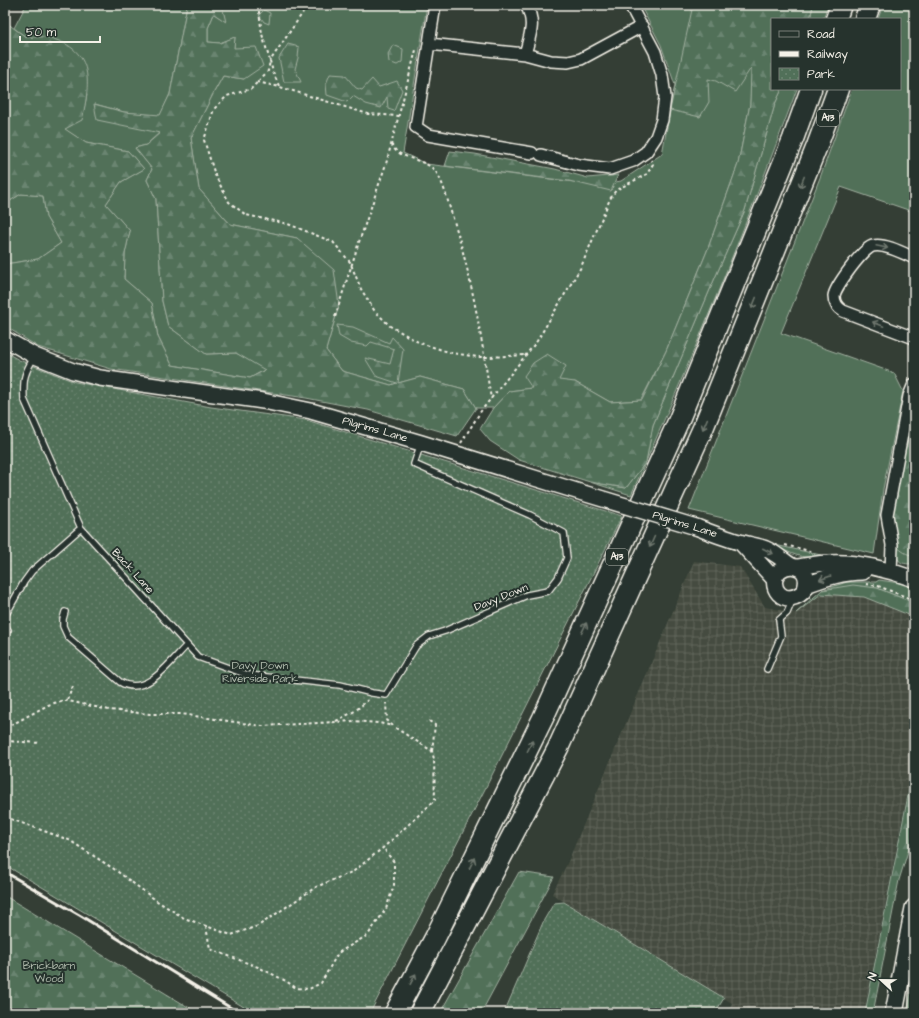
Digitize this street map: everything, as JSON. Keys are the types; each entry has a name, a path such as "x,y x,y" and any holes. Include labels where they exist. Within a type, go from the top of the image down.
{"highway":[{"path":"836,18 841,5"},
{"path":"865,18 870,5"},
{"name":"A13","path":"395,1013 435,938 543,718 678,422 790,146 811,90"},
{"name":"A13","path":"420,1013 558,748 701,434 817,146 838,90"}],"main road":[{"name":"Pilgrims Lane","path":"5,339 35,356 73,371 100,378 287,405 421,442 583,494 766,549 795,566"},
{"name":"Pilgrims Lane","path":"742,543 774,580 777,591 787,598 794,597"},
{"path":"774,580 776,574 785,566 829,562 856,564 914,579"},
{"path":"794,597 799,595 804,590 806,585 806,576 795,566"},
{"path":"806,585 830,576 855,572 914,571"},
{"path":"894,1013 914,908"}],"street":[{"path":"435,5 416,127 428,135 536,154 578,165 610,170 633,161 646,152 656,137 662,120 665,97 662,75 655,52 630,5"},
{"path":"525,54 532,28 532,19 526,5"},
{"path":"429,44 525,54 551,61 568,62 581,59 642,26"},
{"path":"914,258 881,245 870,246 862,254 837,288 834,298 837,305 843,311 914,338"},
{"path":"891,572 892,545 887,515 909,396 914,384"}],"lane":[{"name":"Back Lane","path":"35,356 26,369 23,382 24,399 81,528 198,657 248,675 340,685 372,694"},
{"name":"Davy Down","path":"386,695 416,646 429,636 445,631 527,595 548,592 558,578 567,558 564,534 530,515 414,464 421,442"},
{"path":"5,616 24,582 32,571 81,528"},
{"path":"766,669 780,636 779,620 787,613 794,597"},
{"path":"65,612 63,626 68,637 120,682 127,685 139,686 150,681 187,645"},
{"path":"372,694 386,695"}],"path":[{"path":"259,5 258,12 262,34 273,72 280,87"},
{"path":"308,5 270,61 268,71 250,89 227,96 214,109 204,140 214,175 229,202 246,215 288,224 333,242 350,262 361,290 374,310 390,326 420,343 452,353 484,357 526,355"},
{"path":"335,317 384,171 416,50"},
{"path":"257,82 280,87 368,114 399,116"},
{"path":"391,144 398,153 426,164 436,172 447,199 470,274 479,319 491,399"},
{"path":"459,446 481,411 537,341 580,267 610,199 616,190 647,174 653,164 646,152"},
{"path":"778,543 817,552"},
{"path":"865,584 878,586 914,600"},
{"path":"67,700 74,684"},
{"path":"5,727 15,724 57,701 67,700 109,710 150,714 180,714 262,726 324,724 335,721 355,711 369,700 372,694"},
{"path":"386,695 387,720 394,727 432,751"},
{"path":"335,721 379,723 394,727"},
{"path":"5,817 69,840 114,869 157,901 184,918 231,935 258,926 316,887 354,871 384,847 435,800 434,759 432,751 435,725 429,721"},
{"path":"5,741 41,743"},
{"path":"206,926 210,949 258,967 286,981 296,988 309,989 321,983 338,953 368,935 386,909 394,885 394,862 384,847"}],"shaded area":[{"path":"694,561 740,567 765,607 796,613 821,594 864,597 914,617 914,759 864,1013 727,1013 732,1003 552,894 567,864"}],"green space":[{"path":"26,5 187,5 170,94 160,116 124,112 95,104 160,132 146,145 135,148 152,169 147,180 156,199 162,301 168,326 206,354 236,353 266,369 250,378 172,365 158,337 152,303 124,279 125,254 130,231 106,204 121,182 144,169 128,151 86,143 64,129 82,119 87,95 45,37 26,37 14,28"},
{"path":"187,5 219,5 223,10 226,22 214,14 208,28 208,42 220,43 235,37 234,48 256,47 263,66 244,79 223,76 214,92 191,138 199,189 230,224 297,238 334,270 339,305 326,350 342,371 391,385 397,383 376,376 365,358 390,364 394,349 371,342 367,346 351,343 339,336 337,325 353,327 389,343 392,337 403,349 398,383 420,377 464,389 476,408 457,436 368,410 306,398 111,369 38,347 5,326 5,264 38,259 61,243 46,217 43,196 21,194 5,204 5,21 25,36 46,37 62,42 73,49 81,58 85,68 87,92 82,120 65,129 86,143 128,151 144,169 121,182 106,204 130,231 125,254 124,279 152,303 158,337 172,365 250,378 265,370 236,353 206,354 168,326 162,301 156,199 147,180 152,169 135,148 146,145 160,133 97,120 94,104 124,112 160,115 170,94"},
{"path":"219,5 427,5 403,153 426,164 599,185 621,181 662,154 675,85 661,45 640,5 782,5 773,18 771,18 771,21 752,68 750,104 738,164 707,251 666,351 641,400 610,402 575,382 509,391 493,408 476,408 464,389 420,377 391,385 342,371 326,350 339,305 297,238 230,224 199,189 191,138 223,76 244,79 234,48 235,37 220,43 208,42 208,28 214,14 225,21 223,10"},
{"path":"693,5 813,5 810,18 771,18 771,90 782,90 775,104 745,210 653,425 646,462 626,488 590,482 519,460 490,441 480,429 493,408 509,391 532,388 524,376 533,363 547,354 566,366 559,380 575,382 610,402 642,400 666,351 707,251 738,164 750,104 751,68 735,92 716,81 708,79 709,102 700,117 670,110"},
{"path":"813,5 828,5 823,18 810,18"},
{"path":"883,5 914,5 914,212 841,187 781,333 894,373 903,391 883,489 874,554 689,510 821,175 852,90 901,90 901,18 878,18"},
{"path":"264,10 270,13 269,24 264,22 259,15"},
{"path":"288,44 299,47 295,69 301,82 284,82 279,58"},
{"path":"393,45 403,49 402,62 397,65 389,62 388,54"},
{"path":"330,74 345,75 356,88 362,90 372,79 379,87 397,81 402,90 394,111 388,109 387,97 381,108 366,104 353,96 347,102 327,95 326,84"},
{"path":"782,90 797,90 758,192 675,395 646,461 653,425 745,210 775,104"},
{"path":"450,151 475,154 555,169 588,178 618,175 611,191 569,181 445,166"},
{"path":"21,194 43,196 46,217 61,243 38,259 5,264 5,204"},
{"name":"Davy Down Riverside Park","path":"5,352 19,360 75,382 211,407 306,420 622,516 485,789 370,1013 254,1013 5,865"},
{"path":"914,408 914,555 911,555 902,551 896,546 892,514"},
{"path":"645,463 631,495 590,482 626,488"},
{"path":"773,545 821,555 821,557 801,556"},
{"path":"896,546 911,555 914,555 914,564 902,563 899,561"},
{"path":"879,580 906,584 914,587 914,603 877,588 822,590 847,582 876,582"},
{"path":"853,585 877,588 914,603 914,617 864,597 821,594 796,613 822,590"},
{"path":"914,765 914,832 899,880 873,1013 865,1013"},
{"path":"519,872 554,877 481,1013 440,1013"},
{"name":"Brickbarn Wood","path":"5,896 198,1013 5,1013"},
{"path":"564,902 724,998 715,1013 504,1013 544,920 554,903"},
{"path":"914,977 914,1013 907,1013"}],"railway":[{"path":"5,872 81,916 239,1013"}]}
